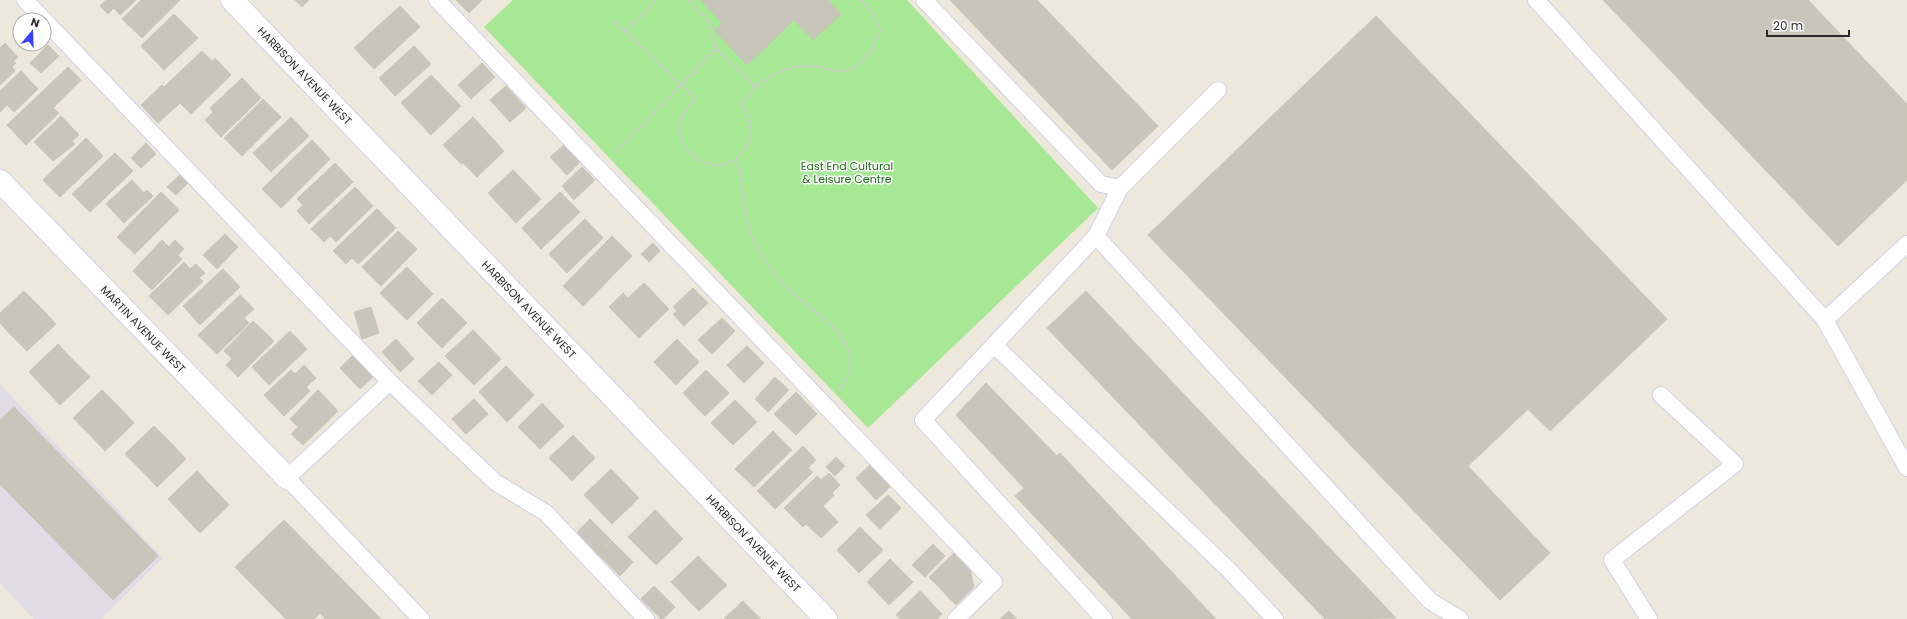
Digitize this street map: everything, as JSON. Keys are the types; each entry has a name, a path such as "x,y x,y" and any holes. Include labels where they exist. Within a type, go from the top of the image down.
{"street":[{"name":"HARBISON AVENUE WEST","path":"232,0 826,619"},
{"name":"MARTIN AVENUE WEST","path":"0,181 287,478"}],"lane":[{"path":"25,0 390,382 495,482 546,513 646,619"},
{"path":"437,0 994,582 956,619"},
{"path":"924,0 1101,184 1120,188"},
{"path":"1536,0 1825,320 1907,468"},
{"path":"1104,619 924,420 1096,236 1120,188 1218,90"},
{"path":"1096,236 1430,601 1460,619"},
{"path":"1825,320 1907,244"},
{"path":"994,344 1229,570 1275,619"},
{"path":"390,382 287,478 421,619"},
{"path":"1649,619 1612,560 1735,464 1661,394"}],"path":[{"path":"625,32 656,0"},
{"path":"688,0 711,24 716,49 756,87"},
{"path":"615,22 696,99 687,106 681,116 679,127 680,138 692,157 713,165 724,164 736,159 744,150 750,138 751,126 747,114 740,104 756,87 774,73 792,68 810,66 838,71 853,68 865,59 881,30 875,17 861,0"},
{"path":"599,170 680,84 716,49"},
{"path":"736,159 742,185 744,211 747,225 755,244 785,286 823,317 839,334 848,349 851,364 846,381 825,405"}],"shaded area":[{"path":"0,384 163,558 101,619 34,619 0,583"}],"green space":[{"name":"East End Cultural & Leisure Centre","path":"513,0 907,0 1098,208 868,428 484,27"}],"building":[{"path":"106,0 136,0 120,15 114,8 108,14 100,6"},
{"path":"141,0 180,0 142,38 122,19"},
{"path":"295,0 309,0 302,7"},
{"path":"456,0 482,0 469,13"},
{"path":"701,0 828,0 841,14 813,40 794,20 747,65 715,31 722,23"},
{"path":"950,0 1037,0 1158,126 1112,170"},
{"path":"1603,0 1808,0 1907,104 1907,180 1838,246"},
{"path":"400,6 420,27 374,69 354,48"},
{"path":"174,14 198,38 164,70 141,46"},
{"path":"1376,16 1667,319 1550,431 1528,409 1468,466 1550,553 1500,600 1148,235"},
{"path":"5,43 18,57 13,61 16,63 12,67 15,71 0,85 0,48"},
{"path":"414,46 431,64 395,96 379,78"},
{"path":"52,49 59,56 41,73 30,63 41,52 52,52"},
{"path":"202,51 212,61 215,58 231,75 191,114 180,103 158,123 141,105 162,85 164,87"},
{"path":"482,63 495,77 471,99 458,85"},
{"path":"68,67 81,80 53,108 59,113 26,145 7,125"},
{"path":"21,71 38,89 14,112 7,105 0,112 0,91"},
{"path":"431,75 461,106 431,135 401,103"},
{"path":"242,78 261,98 221,137 205,120 213,112 210,108"},
{"path":"506,86 526,108 510,122 490,100"},
{"path":"263,99 281,117 242,156 224,138"},
{"path":"61,116 79,135 72,141 75,144 53,161 34,142"},
{"path":"291,117 309,136 271,172 253,153"},
{"path":"473,117 504,151 477,177 462,162 461,164 443,145"},
{"path":"86,138 103,156 60,197 43,180"},
{"path":"312,140 330,159 281,208 262,189"},
{"path":"146,143 156,154 141,168 131,158"},
{"path":"564,145 580,162 567,175 550,157"},
{"path":"115,153 133,171 90,212 72,194"},
{"path":"335,163 353,182 309,224 297,211 303,205 297,199"},
{"path":"582,167 595,180 574,200 562,186"},
{"path":"513,170 541,199 516,223 488,193"},
{"path":"181,174 189,182 176,195 167,187"},
{"path":"132,180 144,193 147,190 153,196 124,223 106,204"},
{"path":"355,187 373,206 336,242 330,236 324,242 311,229"},
{"path":"161,192 179,210 135,254 117,237"},
{"path":"560,192 580,212 541,249 522,228"},
{"path":"377,209 396,228 358,264 352,258 346,264 333,251"},
{"path":"585,219 603,238 567,273 549,254"},
{"path":"398,231 417,249 381,286 362,267"},
{"path":"225,234 238,247 217,269 203,255"},
{"path":"612,236 632,256 583,306 563,286"},
{"path":"162,240 169,247 175,240 184,249 178,255 182,259 152,290 133,271"},
{"path":"653,243 660,251 649,262 641,254"},
{"path":"184,262 190,269 196,264 205,273 199,278 203,281 168,315 149,296"},
{"path":"407,267 433,294 407,320 380,293"},
{"path":"223,269 240,287 200,325 183,306"},
{"path":"644,283 669,309 639,338 609,307 623,293 628,298"},
{"path":"693,288 708,303 684,326 673,314 677,311 673,307"},
{"path":"24,291 40,307 11,335 0,323 0,313"},
{"path":"1086,291 1396,618 1325,619 1047,328"},
{"path":"240,295 254,309 244,318 249,323 217,354 198,335"},
{"path":"442,298 467,323 442,348 417,323"},
{"path":"40,307 56,324 27,351 11,335"},
{"path":"371,307 379,333 362,339 354,312"},
{"path":"722,318 735,331 712,354 698,340"},
{"path":"253,321 274,341 238,377 226,365 232,359 224,351"},
{"path":"473,330 501,359 474,385 445,356"},
{"path":"290,331 307,349 269,385 252,367"},
{"path":"396,339 414,359 400,372 382,352"},
{"path":"677,339 699,362 676,385 654,362"},
{"path":"58,344 74,361 45,389 29,372"},
{"path":"747,346 764,363 744,383 727,365"},
{"path":"352,356 373,377 360,389 340,368"},
{"path":"74,361 90,377 60,405 45,389"},
{"path":"439,362 452,375 432,395 418,381"},
{"path":"304,365 316,378 306,387 310,391 284,416 264,395 291,370 295,374"},
{"path":"506,366 534,395 507,422 479,392"},
{"path":"706,370 729,393 705,416 683,393"},
{"path":"775,377 789,390 768,412 755,399"},
{"path":"986,383 1057,456 1060,453 1216,619 1132,619 1015,496 1024,488 956,415"},
{"path":"102,390 118,406 89,434 73,418"},
{"path":"318,390 338,411 303,445 291,434 298,427 290,419"},
{"path":"796,392 817,414 796,435 774,414"},
{"path":"474,399 488,414 466,434 452,419"},
{"path":"735,400 757,422 733,445 711,423"},
{"path":"542,403 564,426 540,449 518,427"},
{"path":"118,406 134,423 105,451 89,434"},
{"path":"14,407 158,556 113,600 0,484 0,420"},
{"path":"154,426 170,442 141,470 125,454"},
{"path":"773,431 792,450 754,487 735,469"},
{"path":"573,435 595,458 572,481 549,458"},
{"path":"170,442 186,459 157,487 141,470"},
{"path":"803,446 816,460 808,468 813,472 775,509 757,491"},
{"path":"836,457 845,466 835,476 826,467"},
{"path":"870,465 890,487 876,500 856,478"},
{"path":"611,469 639,498 612,524 584,495"},
{"path":"197,471 213,488 184,516 168,499"},
{"path":"829,473 840,485 832,493 834,495 823,506 838,522 821,538 806,524 803,527 784,508 817,476 821,480"},
{"path":"213,488 229,505 200,533 184,516"},
{"path":"888,495 901,508 880,529 866,515"},
{"path":"655,510 683,539 656,565 628,537"},
{"path":"590,519 611,540 598,554 577,532"},
{"path":"284,520 381,619 325,619 320,613 314,619 286,619 235,567"},
{"path":"860,527 883,550 859,573 837,550"},
{"path":"612,541 633,562 620,576 598,554"},
{"path":"933,544 945,556 925,577 912,565"},
{"path":"954,553 970,570 974,587 956,605 929,577"},
{"path":"698,556 727,585 699,611 671,582"},
{"path":"890,559 913,582 889,605 867,582"},
{"path":"654,586 675,607 663,619 661,619 641,599"},
{"path":"920,591 942,614 937,619 901,619 896,615"},
{"path":"743,601 761,619 724,619"},
{"path":"1009,611 1017,619 1000,619"}]}
